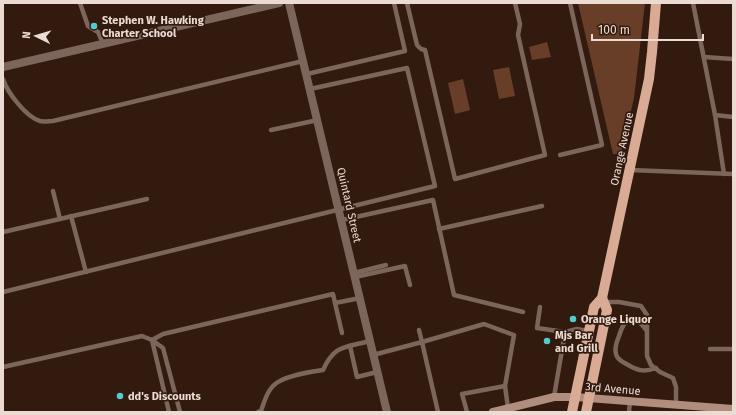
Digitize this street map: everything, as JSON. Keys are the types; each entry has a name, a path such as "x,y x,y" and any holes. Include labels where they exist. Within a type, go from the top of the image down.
{"main road":[{"name":"Orange Avenue","path":"586,412 607,310 603,300 649,79 656,3"},
{"name":"Orange Avenue","path":"572,412 594,307 603,300"},
{"name":"3rd Avenue","path":"493,412 554,397 630,401 716,410 733,409"}],"street":[{"path":"3,67 279,3"},
{"name":"Quintard Street","path":"290,3 387,412"}],"lane":[{"path":"80,3 88,26 98,32 103,44"},
{"path":"306,74 404,50 394,3"},
{"path":"407,3 417,45 421,49 425,50 455,179 545,155 518,35 520,24 515,3"},
{"path":"560,155 602,145 570,3"},
{"path":"693,3 724,174"},
{"path":"704,57 733,59"},
{"path":"3,79 5,85 22,107 31,116 41,122 53,121 303,61"},
{"path":"3,292 435,186 407,68 310,89"},
{"path":"714,115 733,117"},
{"path":"271,130 318,120"},
{"path":"630,170 733,174"},
{"path":"53,191 60,219"},
{"path":"3,232 147,199"},
{"path":"342,220 433,200 454,295 523,312"},
{"path":"439,229 542,206"},
{"path":"71,216 86,272"},
{"path":"355,275 386,265"},
{"path":"355,275 405,266 410,286"},
{"path":"152,340 163,334 333,294 342,333"},
{"path":"335,304 360,298"},
{"path":"603,300 641,306 647,315 648,356 651,365 660,372 673,378 676,387 676,405"},
{"path":"540,307 537,328 564,332 576,329 589,332"},
{"path":"647,331 640,322 633,319 626,320 622,325 616,343 616,354 620,360 634,368 646,372 656,368"},
{"path":"373,354 422,342 484,324 514,335 505,386 508,408"},
{"path":"419,330 438,412"},
{"path":"554,397 564,332"},
{"path":"3,367 142,336 152,340 163,348 180,412"},
{"path":"152,340 169,412"},
{"path":"258,412 261,411 266,397 273,385 282,380 323,370 329,357 337,350 370,341"},
{"path":"350,346 357,377 378,372"},
{"path":"710,349 733,349"},
{"path":"467,412 462,394 505,386"},
{"path":"630,401 630,412"}],"shaded area":[{"path":"578,3 645,3 634,98 621,154 613,154"},
{"path":"547,42 551,57 532,60 529,47"},
{"path":"509,67 515,96 499,99 493,70"},
{"path":"463,79 470,110 455,114 448,83"}],"place":[{"name":"Stephen W. Hawking Charter School","path":"94,26"},
{"name":"Orange Liquor","path":"573,319"},
{"name":"Mjs Bar and Grill","path":"547,341"},
{"name":"dd's Discounts","path":"120,396"}]}
